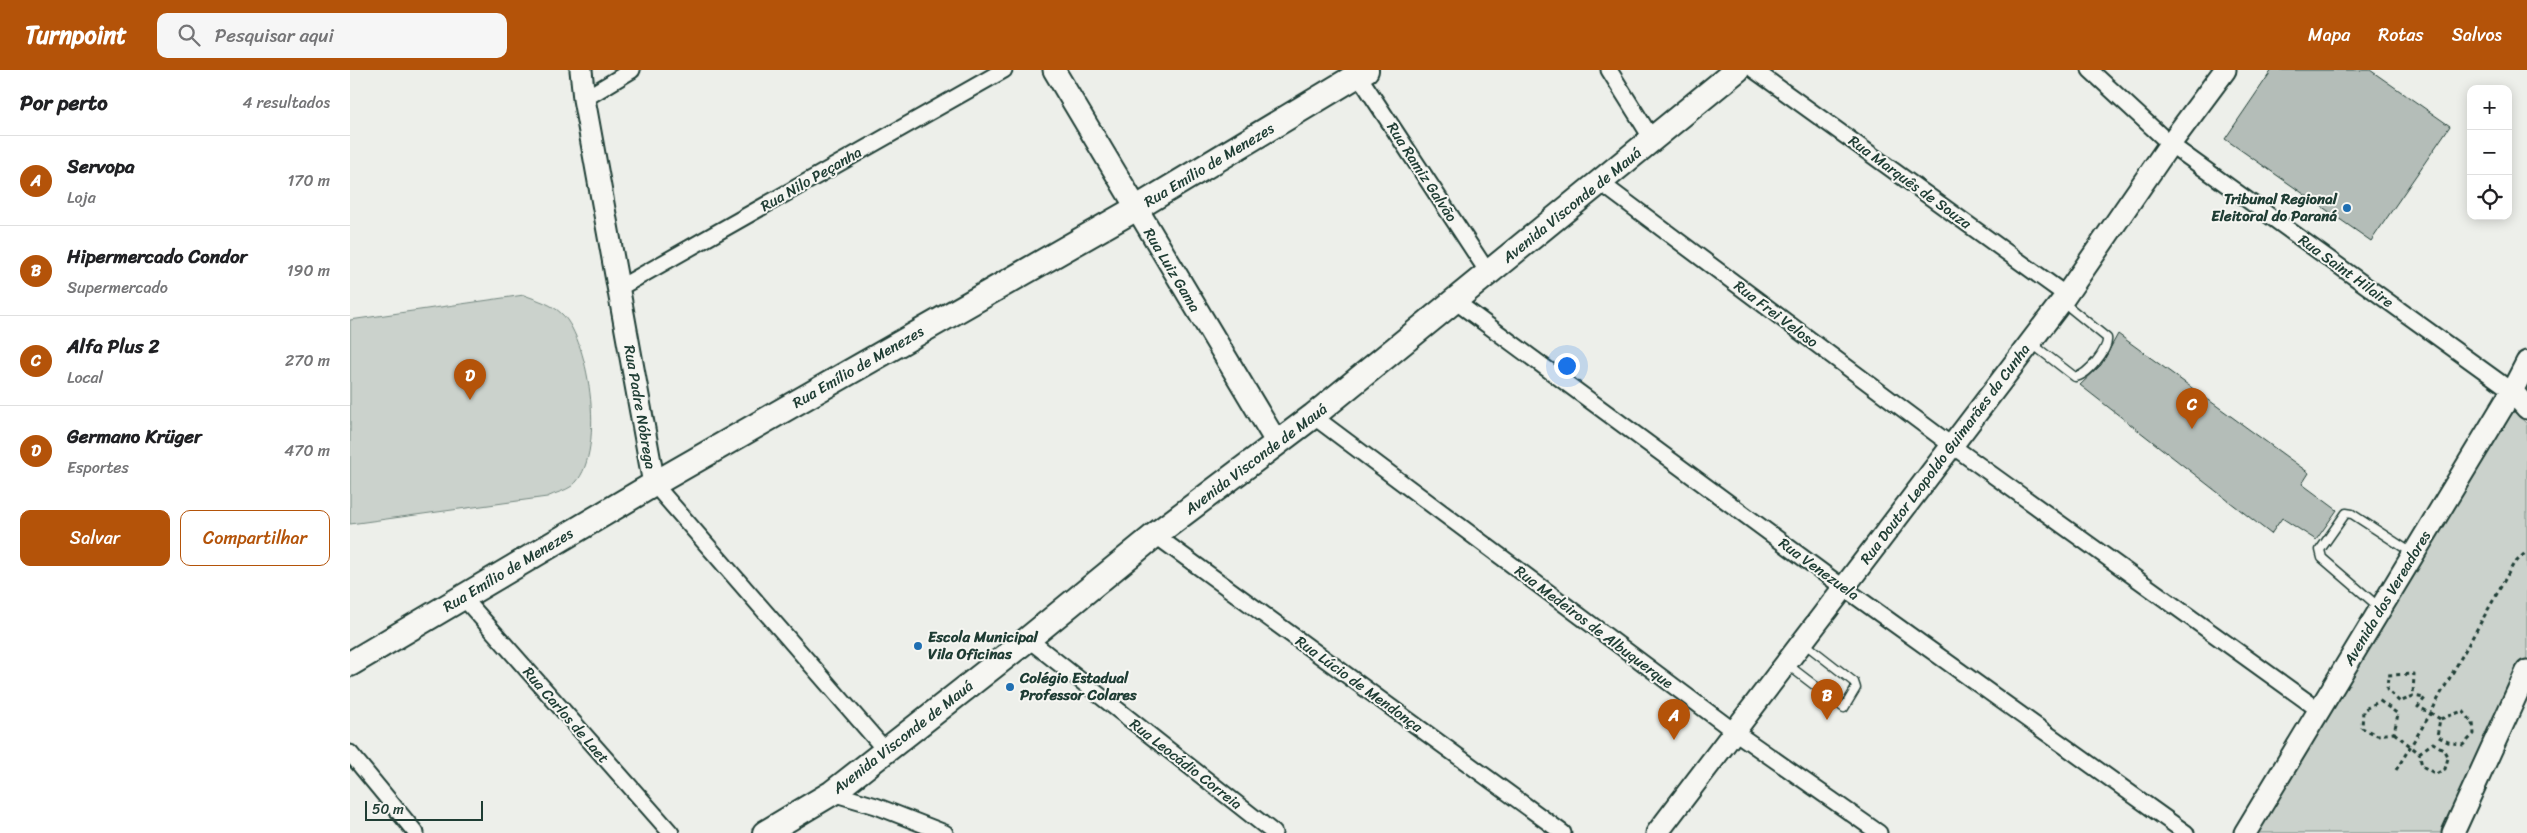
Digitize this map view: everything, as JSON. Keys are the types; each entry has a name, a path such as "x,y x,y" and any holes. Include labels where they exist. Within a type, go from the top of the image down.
{"main road":[{"name":"Avenida Visconde de Mauá","path":"765,833 832,793 1028,639 1155,535 1313,416 1601,183 1737,70"},
{"name":"Rua Emílio de Menezes","path":"350,664 654,484 1135,209 1360,72"}],"street":[{"name":"Rua Padre Nóbrega","path":"581,70 584,99 654,484 886,751"},
{"path":"584,99 632,70"},
{"name":"Rua Nilo Peçanha","path":"619,288 1004,70"},
{"name":"Rua Luiz Gama","path":"1054,70 1135,209 1277,443"},
{"path":"1609,70 1652,139"},
{"name":"Rua Marquês de Souza","path":"1754,70 2064,298"},
{"name":"Rua Saint Hilaire","path":"2090,70 2170,144 2512,391"},
{"name":"Rua Doutor Leopoldo Guimarães da Cunha","path":"1656,833 1735,732 2064,298 2170,144 2225,70"},
{"name":"Rua Ramiz Galvão","path":"1360,72 1489,274"},
{"name":"Rua Frei Veloso","path":"1601,183 1951,445 2319,710"},
{"name":"Rua Venezuela","path":"1455,301 1844,588 2186,833"},
{"name":"Avenida dos Vereadores","path":"2245,833 2512,391 2527,362"},
{"path":"2512,391 2527,408"},
{"name":"Rua Medeiros de Albuquerque","path":"1313,416 1735,732 1879,833"},
{"name":"Rua Lúcio de Mendonça","path":"1155,535 1563,833"},
{"name":"Rua Carlos de Laet","path":"462,596 670,833"},
{"name":"Rua Leocádio Correia","path":"1028,639 1274,833"},
{"path":"2453,833 2527,671"},
{"path":"350,753 416,833"},
{"path":"832,793 876,806 944,833"}],"lane":[{"path":"2030,342 2075,377 2085,374 2107,347 2107,338 2064,298"},
{"path":"2380,609 2322,558 2320,550 2346,513 2352,514 2414,554"},
{"path":"1786,664 1844,708 1856,688 1854,682 1803,642"}],"path":[{"path":"2396,770 2432,713 2514,565 2527,551"},
{"path":"2413,696 2414,674 2388,675 2387,690 2400,702 2413,696 2425,698 2418,707 2440,719"},
{"path":"2394,733 2398,714 2380,701 2363,710 2362,728 2377,735 2394,733 2419,753 2422,766 2436,774 2445,769 2448,758 2443,749 2432,743 2419,753"},
{"path":"2463,710 2473,723 2474,734 2463,745 2448,742 2438,736 2440,719 2463,710"}],"shaded area":[{"path":"524,295 549,305 562,314 572,328 580,348 587,373 592,426 589,451 583,472 572,486 547,497 350,524 350,320"},
{"path":"2509,407 2527,424 2527,657 2448,833 2248,833"}],"building":[{"path":"2272,70 2370,70 2450,126 2371,241 2225,139"},
{"path":"2118,334 2309,473 2302,484 2337,510 2316,540 2282,518 2271,534 2080,385 2101,365"}],"place":[{"name":"Tribunal Regional Eleitoral do Paraná","path":"2347,208"},
{"name":"Germano Krüger","path":"470,400"},
{"name":"Alfa Plus 2","path":"2192,429"},
{"name":"Escola Municipal Vila Oficinas","path":"918,646"},
{"name":"Colégio Estadual Professor Colares","path":"1010,687"},
{"name":"Hipermercado Condor","path":"1827,720"},
{"name":"Servopa","path":"1674,740"}]}
